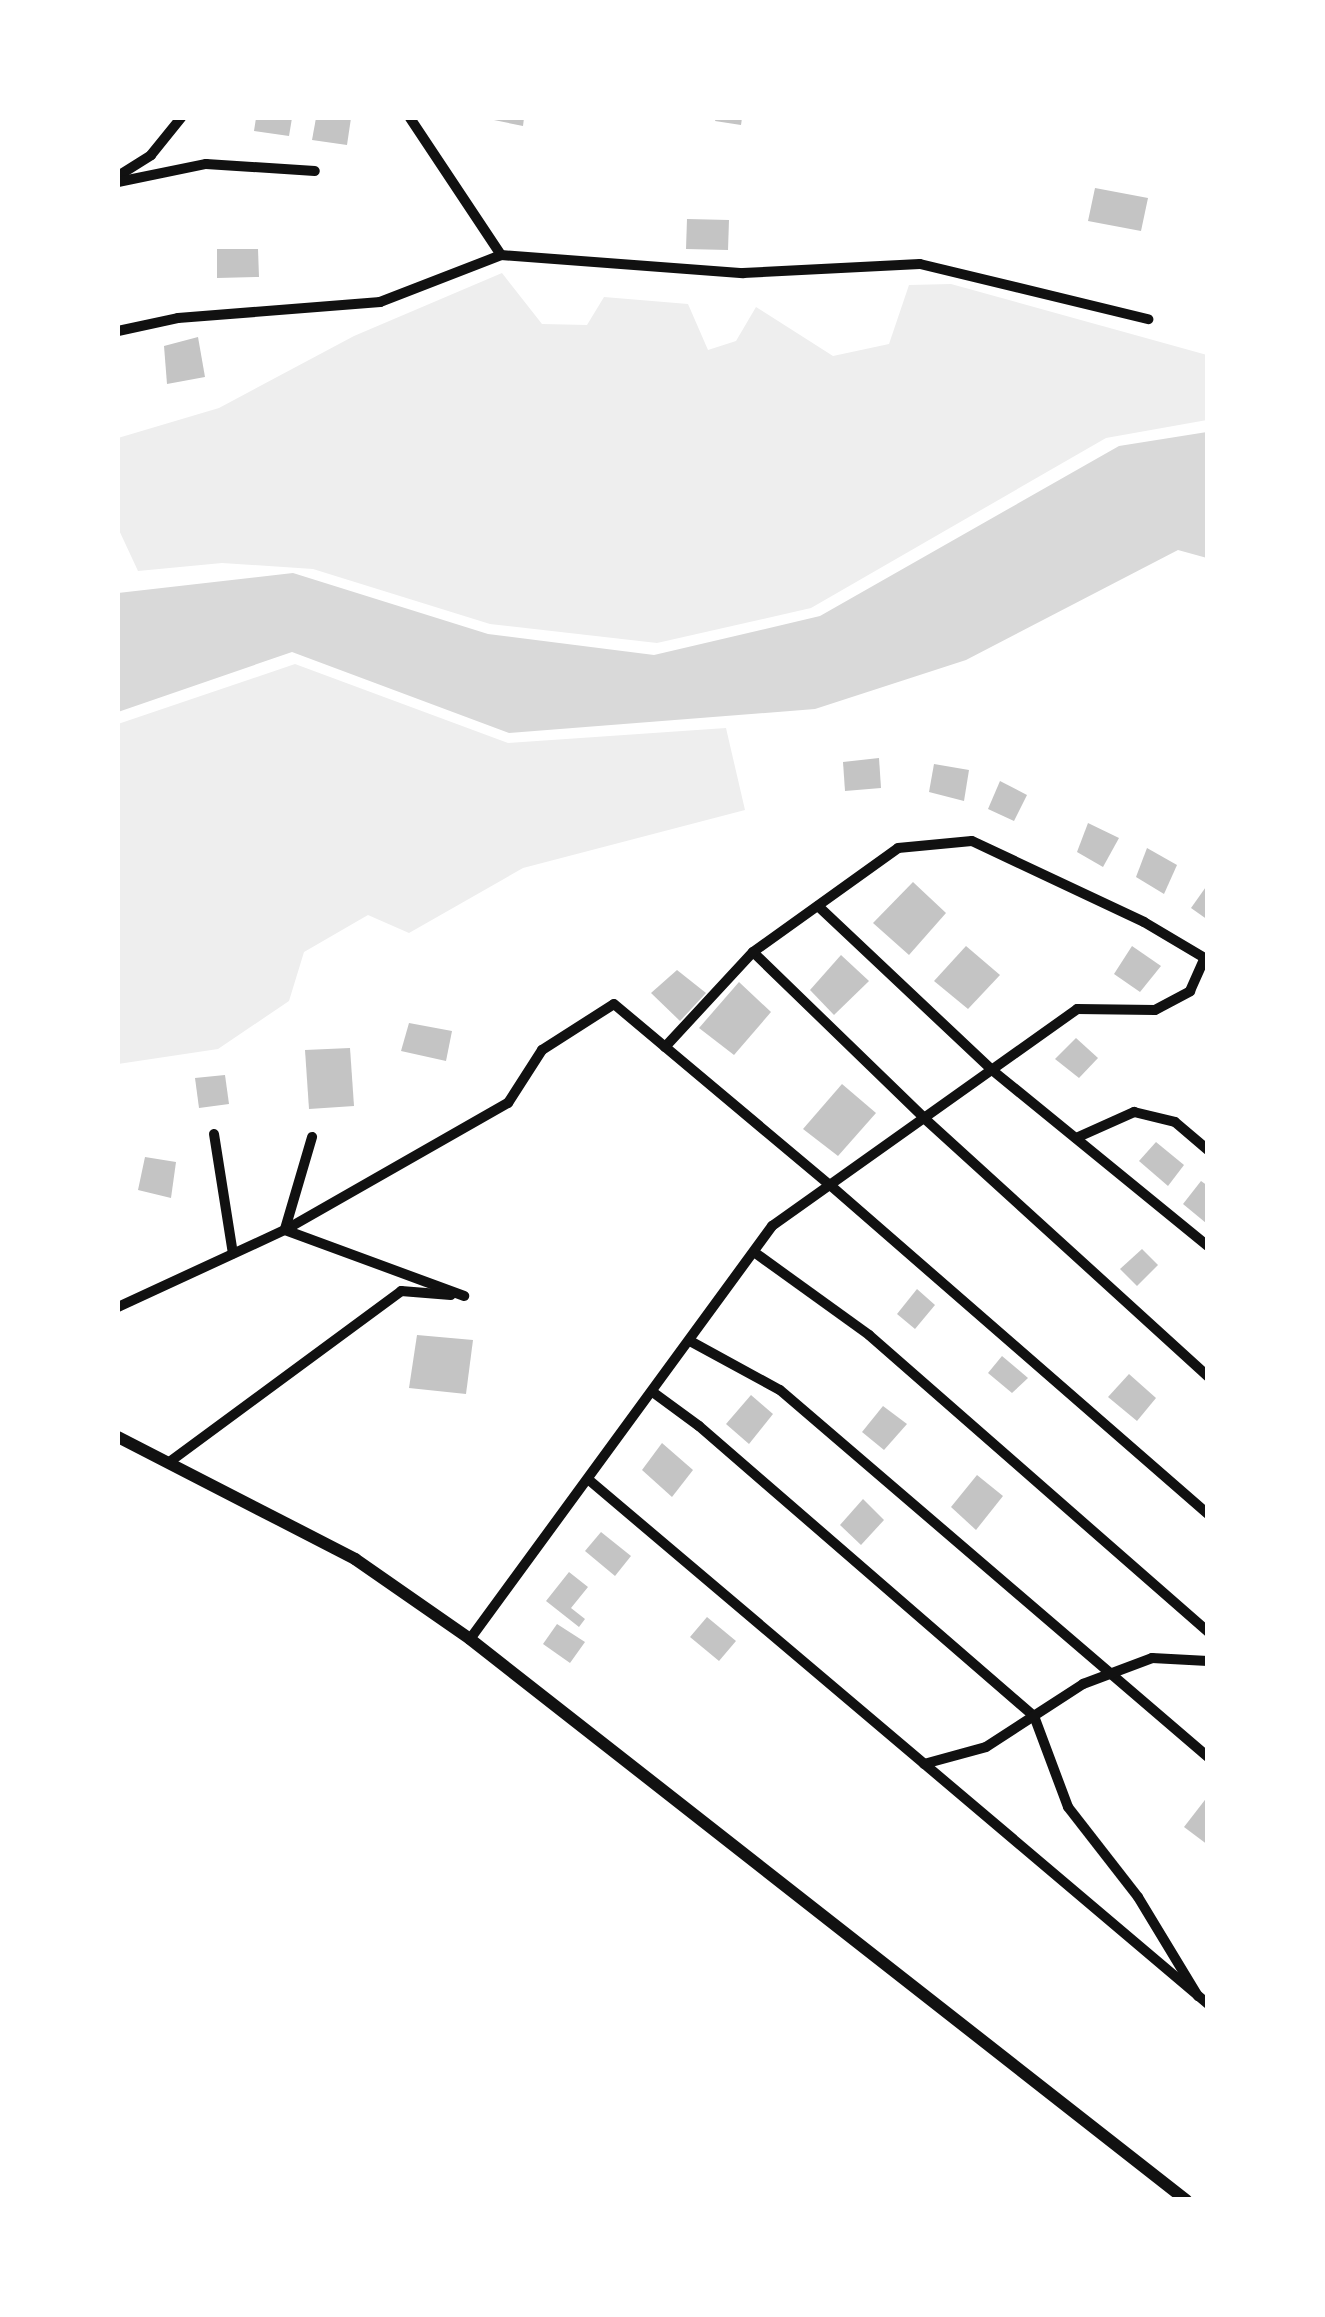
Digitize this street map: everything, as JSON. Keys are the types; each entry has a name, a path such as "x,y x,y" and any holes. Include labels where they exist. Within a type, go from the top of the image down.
{"street":[{"path":"118,179 150,155 181,118"},
{"path":"410,118 501,255"},
{"path":"118,179 206,164 314,171"},
{"path":"118,331 178,318 380,302 501,255 743,273 920,264 1148,319"},
{"path":"470,1639 772,1226 1076,1009 1155,1010 1190,991 1206,959 1144,922 972,841 898,848 754,952 665,1047"},
{"path":"818,906 992,1070 1208,1246"},
{"path":"754,952 924,1118 1208,1376"},
{"path":"118,1308 284,1230 508,1103 542,1050 614,1004 830,1185 1208,1514"},
{"path":"1076,1138 1134,1112 1175,1122 1208,1150"},
{"path":"214,1134 233,1254"},
{"path":"284,1230 312,1137"},
{"path":"168,1463 401,1292 464,1296 284,1230"},
{"path":"754,1252 869,1335 1208,1632"},
{"path":"690,1341 780,1390 1208,1757"},
{"path":"654,1392 714,1438 1034,1716 1068,1807 1138,1897 1203,2000"},
{"path":"118,1437 354,1559 470,1639 1186,2200"},
{"path":"588,1480 1203,2000"},
{"path":"924,1764 986,1747 1083,1684 1152,1658 1208,1661"}],"shaded area":[{"path":"502,273 542,324 587,325 604,297 688,304 708,350 736,341 756,307 833,356 889,344 909,285 951,284 1207,355 1207,420 1106,438 811,608 657,643 490,624 313,569 222,563 138,571 118,528 118,438 219,408 354,336"},
{"path":"1207,432 1207,558 1178,550 966,660 815,709 509,733 292,652 118,712 118,593 293,573 488,634 654,655 820,616 1119,446"},
{"path":"295,664 508,743 726,728 745,810 523,868 409,933 368,915 304,952 289,1001 218,1049 118,1064 118,724"}],"building":[{"path":"256,118 292,118 289,136 254,131"},
{"path":"316,118 351,118 347,145 312,140"},
{"path":"484,118 524,118 523,126"},
{"path":"742,118 741,125 715,121"},
{"path":"1095,188 1148,198 1141,231 1088,221"},
{"path":"687,219 729,220 728,250 686,249"},
{"path":"217,249 258,249 259,277 217,278"},
{"path":"198,337 205,377 167,384 164,346"},
{"path":"879,758 881,788 845,791 843,762"},
{"path":"934,764 969,770 964,801 929,792"},
{"path":"1000,781 1027,795 1014,821 988,809"},
{"path":"1088,823 1119,838 1103,867 1077,852"},
{"path":"1147,848 1177,865 1164,894 1136,877"},
{"path":"913,882 946,913 909,955 873,923"},
{"path":"1208,884 1208,920 1191,908"},
{"path":"966,946 1000,975 968,1009 934,981"},
{"path":"1132,946 1161,966 1140,992 1114,974"},
{"path":"841,955 869,981 834,1015 810,990"},
{"path":"677,970 706,993 680,1021 651,993"},
{"path":"739,982 771,1012 734,1055 699,1028"},
{"path":"409,1023 452,1031 446,1061 401,1051"},
{"path":"1076,1038 1098,1058 1079,1078 1055,1059"},
{"path":"350,1048 354,1106 309,1109 305,1050"},
{"path":"225,1075 229,1104 199,1108 195,1078"},
{"path":"842,1084 876,1113 838,1156 803,1129"},
{"path":"1156,1142 1184,1165 1168,1186 1139,1161"},
{"path":"145,1157 176,1162 171,1198 138,1190"},
{"path":"1201,1181 1208,1186 1206,1223 1183,1204"},
{"path":"1142,1249 1158,1265 1137,1286 1120,1269"},
{"path":"917,1289 935,1305 915,1329 897,1314"},
{"path":"417,1335 473,1340 466,1394 409,1388"},
{"path":"1002,1356 1028,1378 1012,1393 988,1373"},
{"path":"1129,1374 1156,1398 1137,1421 1108,1397"},
{"path":"751,1395 773,1414 749,1444 726,1424"},
{"path":"883,1406 907,1424 884,1450 862,1432"},
{"path":"662,1443 693,1470 672,1497 642,1470"},
{"path":"977,1475 1003,1496 976,1530 951,1507"},
{"path":"863,1499 884,1520 861,1545 840,1525"},
{"path":"601,1532 631,1556 615,1576 585,1551"},
{"path":"569,1572 588,1587 571,1608 585,1619 579,1627 546,1601"},
{"path":"707,1617 736,1641 719,1661 690,1637"},
{"path":"557,1624 585,1642 570,1663 543,1644"},
{"path":"1208,1796 1208,1845 1184,1827"}]}
